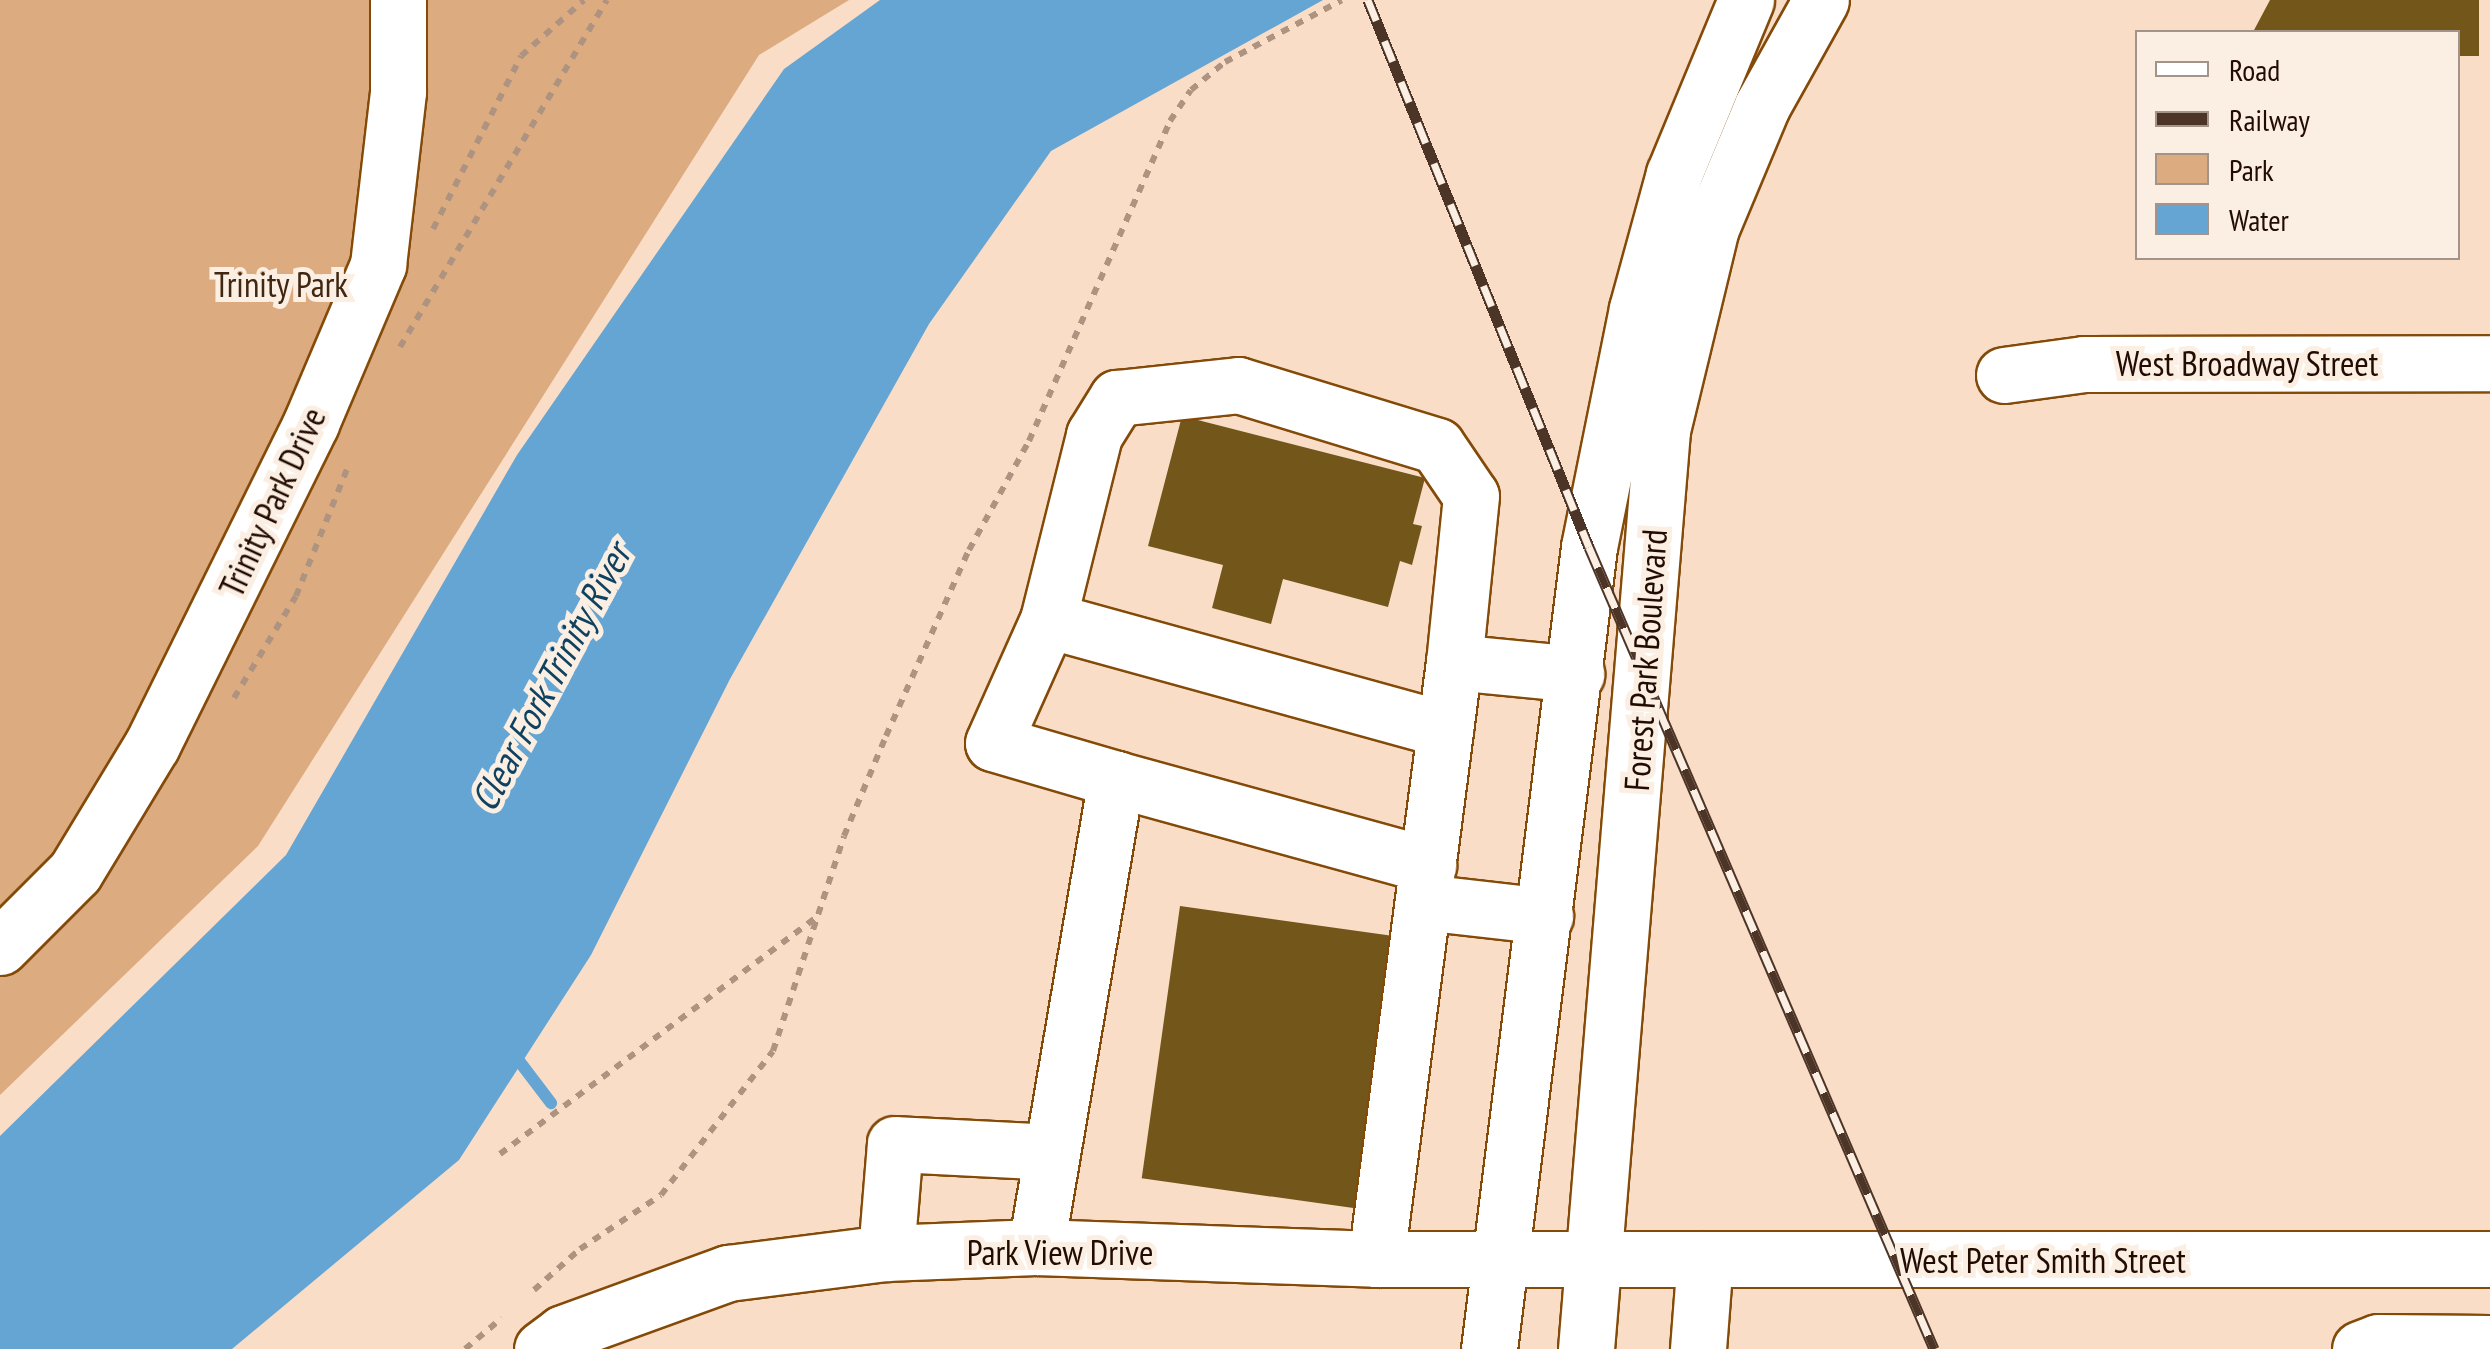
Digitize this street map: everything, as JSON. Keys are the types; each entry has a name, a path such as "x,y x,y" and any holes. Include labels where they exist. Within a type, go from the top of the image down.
{"main road":[{"name":"Trinity Park Drive","path":"0,947 75,872 152,745 244,566 371,283 398,92 398,0"},
{"name":"Forest Park Boulevard","path":"1489,1349 1589,547 1637,310 1685,141 1746,0"},
{"name":"Forest Park Boulevard","path":"1586,1349 1662,430 1711,228 1762,106 1821,0"},
{"name":"West Broadway Street","path":"2004,376 2084,364 2490,362"},
{"path":"1376,1259 1425,883 1445,729 1454,662 1471,496 1437,446 1238,386 1117,398 1094,435 1048,620 992,742 1116,779 1425,883 1544,916"},
{"path":"1048,620 1445,729"},
{"path":"1454,662 1576,674"},
{"path":"1036,1248 1116,779"},
{"path":"886,1253 895,1144 1052,1152"},
{"name":"Park View Drive","path":"526,1330 564,1333 728,1273 886,1253 1036,1248 1376,1259 1596,1259"},
{"name":"West Peter Smith Street","path":"1596,1259 2490,1258"},
{"path":"1698,1349 1706,1260"},
{"path":"2360,1349 2378,1342 2490,1343"}],"path":[{"path":"426,245 521,56 584,0"},
{"path":"525,1298 580,1249 661,1195 716,1130 774,1051 844,836 968,550 1029,441 1170,121 1191,90 1225,62 1342,0"},
{"path":"346,474 350,456"},
{"path":"500,1154 817,916"},
{"path":"464,1349 526,1330"}],"green space":[{"name":"Trinity Park","path":"0,0 849,0 759,55 258,846 0,1095"}],"water":[{"name":"Clear Fork Trinity River","path":"880,0 1323,0 1051,151 929,324 730,679 591,955 459,1160 232,1349 0,1349 0,1136 286,855 517,455 784,69"}],"building":[{"path":"2270,0 2479,0 2479,56 2460,56 2460,30 2254,30"},
{"path":"1182,416 1425,478 1413,524 1422,526 1412,565 1400,561 1388,607 1283,579 1271,624 1212,608 1223,565 1148,546"},
{"path":"1180,906 1399,937 1361,1209 1142,1178"}],"waterway":[{"path":"513,1053 551,1103"}],"railway":[{"path":"1368,0 1589,547 1934,1349"}]}
